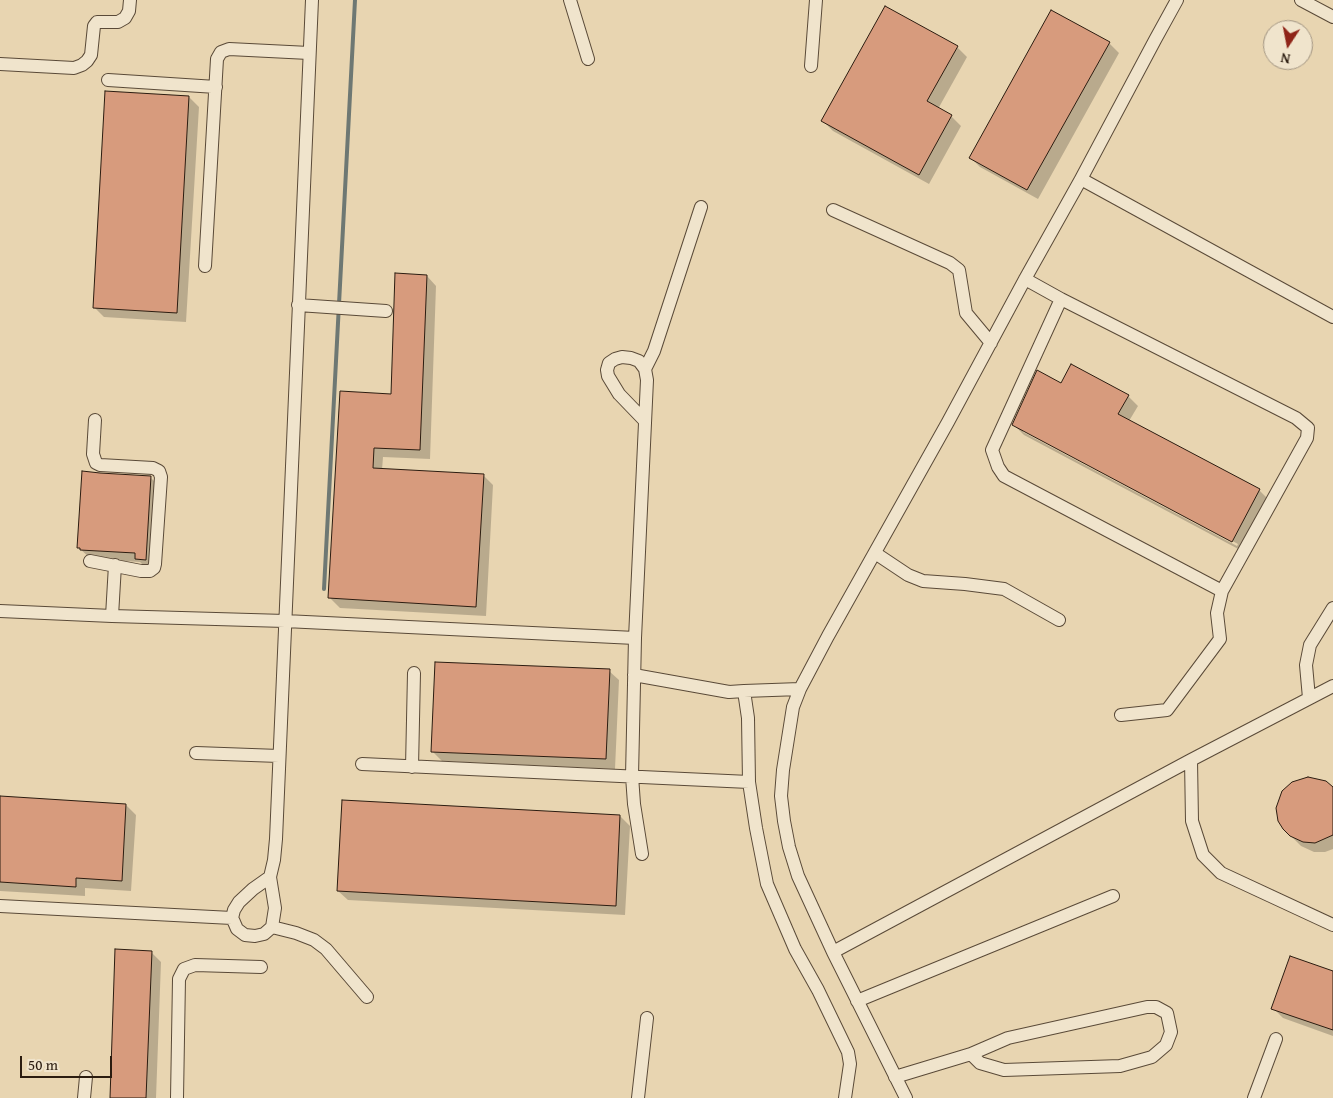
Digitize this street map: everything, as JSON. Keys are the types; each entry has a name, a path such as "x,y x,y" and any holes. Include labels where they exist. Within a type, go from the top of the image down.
{"street":[{"path":"0,64 74,68 82,65 88,61 91,55 94,26 98,22 118,22 125,18 129,10 130,0"},
{"path":"270,877 253,888 234,910 232,918 237,929 245,935 255,936 264,934 272,927 275,908 270,877 276,839 312,0"},
{"path":"570,0 588,59"},
{"path":"811,66 816,0"},
{"path":"906,1098 833,952 798,876 789,847 781,796 783,770 794,707 800,689 828,636 1081,179 1177,0"},
{"path":"1301,0 1333,17"},
{"path":"205,266 218,59 221,52 230,49 310,53"},
{"path":"108,80 216,87"},
{"path":"1081,179 1333,317"},
{"path":"645,369 654,352 701,207"},
{"path":"833,210 950,263 959,270 966,313 991,343"},
{"path":"1025,279 1296,418 1308,428 1307,438 1222,590 1217,613 1220,639 1167,710 1121,715"},
{"path":"1061,299 992,450 998,467 1004,476 1222,590"},
{"path":"298,305 386,311"},
{"path":"642,854 634,804 632,776 635,638 647,380 645,369 638,361 622,357 615,359 609,363 607,370 611,384 645,421"},
{"path":"90,561 142,571 154,568 161,477 159,471 154,468 100,465 96,462 93,454 95,420"},
{"path":"875,553 908,575 923,581 1004,589 1059,620"},
{"path":"112,616 115,565"},
{"path":"1309,698 1306,665 1310,645 1333,608"},
{"path":"0,611 285,621 635,638"},
{"path":"412,767 414,674"},
{"path":"634,675 729,692 800,689"},
{"path":"833,952 1333,686"},
{"path":"744,691 748,718 749,782 767,884 795,949 818,990 848,1052 850,1064 845,1098"},
{"path":"196,753 279,756"},
{"path":"1191,760 1192,821 1203,856 1221,873 1333,926"},
{"path":"362,764 749,782"},
{"path":"857,1002 1113,896"},
{"path":"0,906 232,918"},
{"path":"272,927 314,940 326,949 367,997"},
{"path":"177,1098 179,979 184,969 195,964 261,967"},
{"path":"895,1077 971,1054 1008,1038 1147,1007 1156,1007 1167,1013 1171,1032 1166,1045 1152,1057 1120,1066 1004,1070 980,1063 971,1054"},
{"path":"638,1098 647,1018"},
{"path":"1254,1098 1276,1040"},
{"path":"84,1098 86,1077"}],"building":[{"path":"885,6 958,46 927,101 952,115 919,175 821,121"},
{"path":"1051,10 1110,42 1027,190 969,158"},
{"path":"105,91 189,96 177,313 93,308"},
{"path":"395,273 427,275 420,450 374,448 373,468 484,474 476,607 328,598 340,391 391,394"},
{"path":"1071,364 1129,395 1118,414 1260,489 1232,542 1012,425 1037,370 1061,383"},
{"path":"82,471 151,476 146,560 135,559 135,553 80,550 80,548 77,548"},
{"path":"435,662 610,669 606,759 431,752"},
{"path":"1308,777 1326,781 1333,787 1333,835 1315,843 1303,842 1290,836 1278,821 1276,808 1282,791 1292,782"},
{"path":"0,796 126,804 122,881 76,878 76,887 0,882"},
{"path":"342,800 620,815 616,906 337,891"},
{"path":"115,949 152,951 146,1098 110,1098"},
{"path":"1290,956 1333,971 1333,1030 1271,1009"}],"waterway":[{"path":"324,589 355,0"}]}
